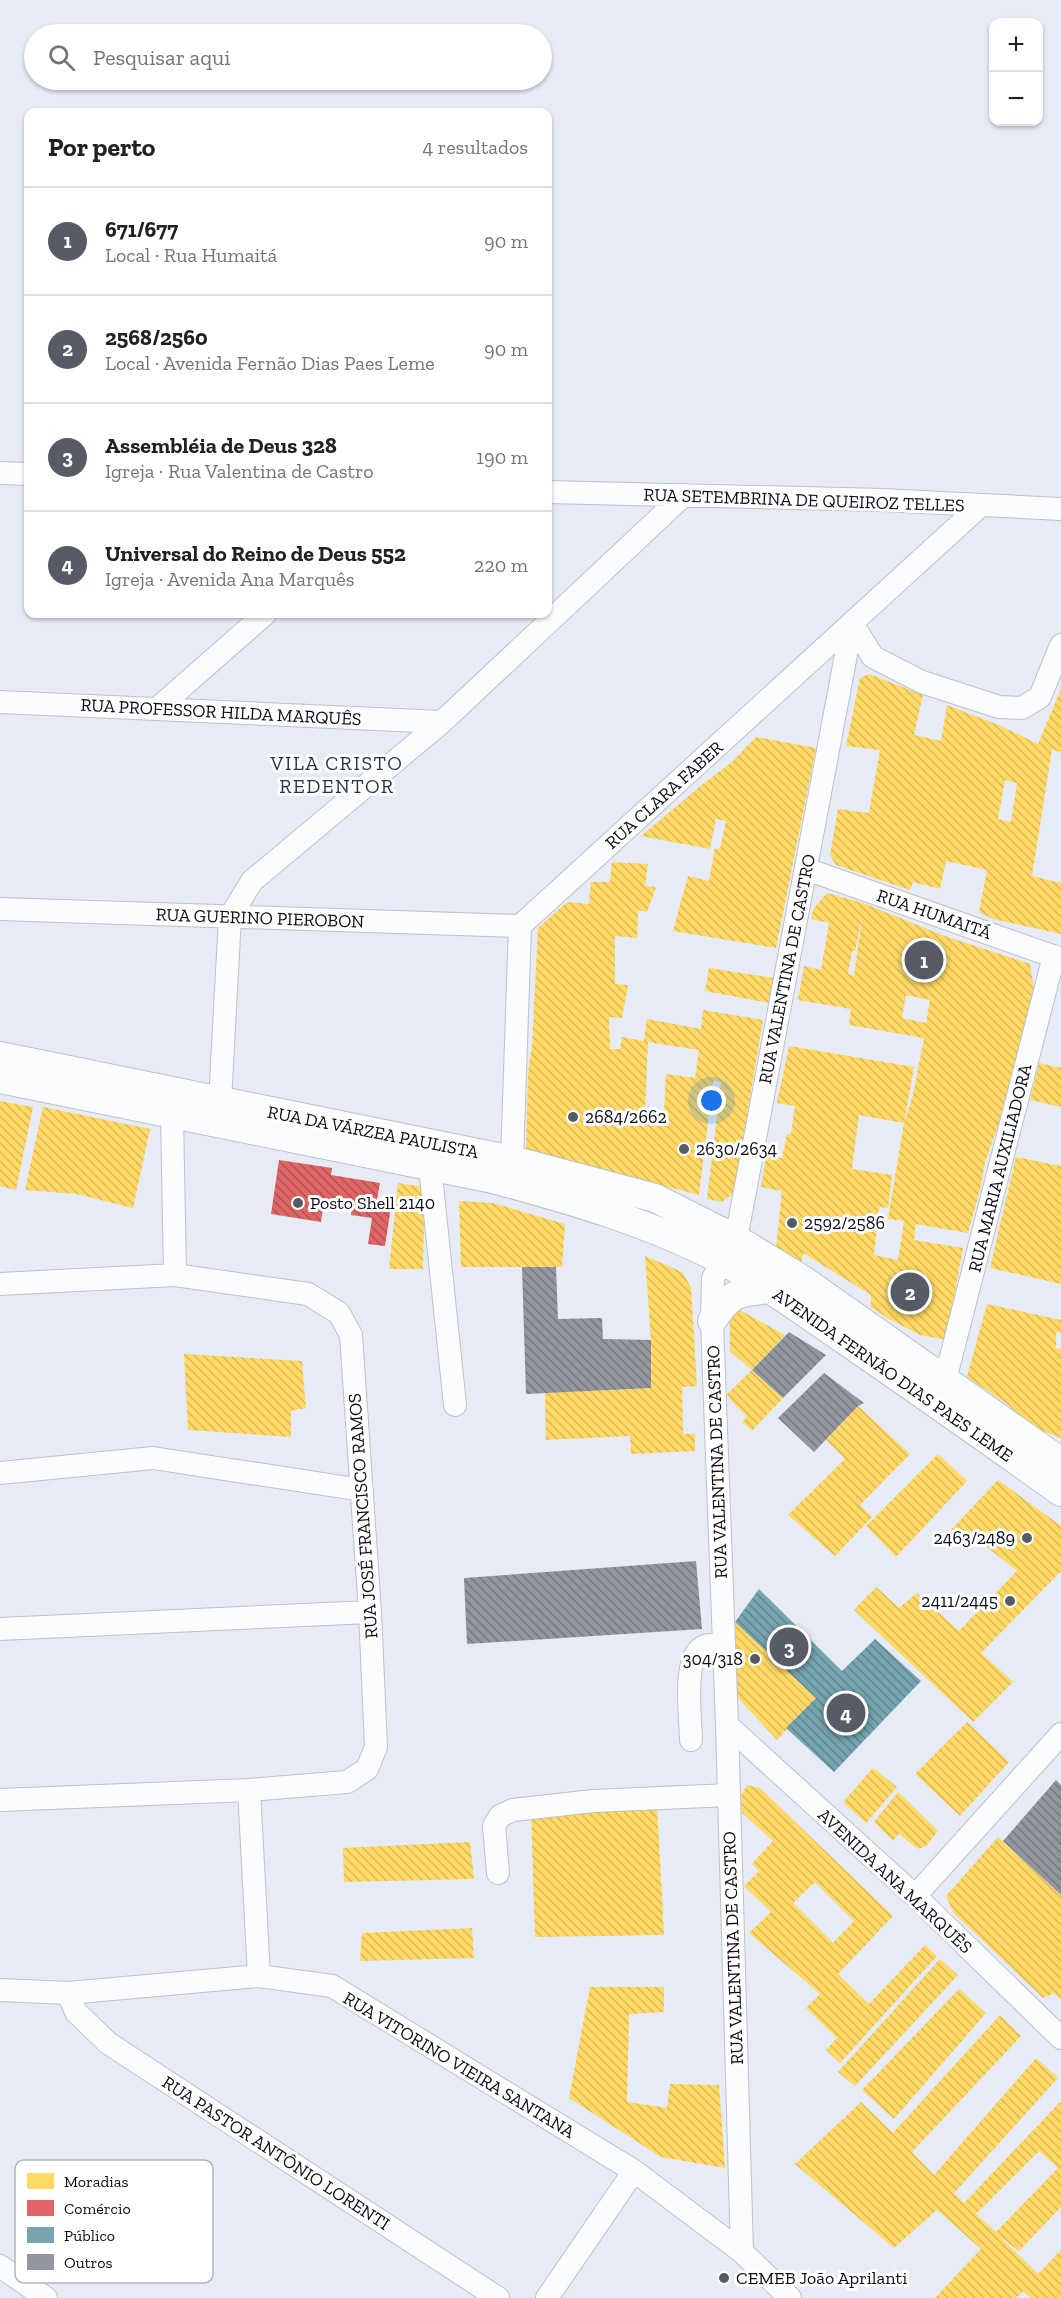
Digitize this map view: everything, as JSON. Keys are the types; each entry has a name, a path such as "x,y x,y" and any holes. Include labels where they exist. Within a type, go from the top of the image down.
{"main road":[{"name":"RUA DA VÁRZEA PAULISTA","path":"0,1056 512,1160 655,1198 729,1250"},
{"name":"RUA DA VÁRZEA PAULISTA","path":"0,1079 493,1179 550,1194 645,1226 729,1250"},
{"name":"AVENIDA FERNÃO DIAS PAES LEME","path":"729,1250 769,1289 932,1400 1061,1492"},
{"name":"AVENIDA FERNÃO DIAS PAES LEME","path":"729,1250 803,1280 1061,1462"},
{"path":"712,1321 725,1302 734,1295 769,1289"}],"street":[{"path":"0,473 24,474"},
{"name":"RUA SETEMBRINA DE QUEIROZ TELLES","path":"552,492 882,500 1061,509"},
{"path":"220,1101 230,917 252,881 442,722 684,495"},
{"name":"RUA CLARA FABER","path":"520,926 980,506"},
{"path":"159,708 260,618"},
{"path":"852,623 873,657 922,682 999,706 1022,708 1040,697 1061,645"},
{"name":"RUA VALENTINA DE CASTRO","path":"742,2252 727,1725 712,1321 713,1278 729,1250 806,869 852,623"},
{"name":"RUA PROFESSOR HILDA MARQUÊS","path":"0,702 442,722"},
{"name":"RUA HUMAITÁ","path":"806,869 1057,957"},
{"name":"RUA GUERINO PIEROBON","path":"0,909 520,926"},
{"path":"512,1160 520,926"},
{"name":"RUA MARIA AUXILIADORA","path":"945,1380 1057,957"},
{"path":"172,1114 176,1275"},
{"path":"430,1166 455,1405"},
{"name":"RUA JOSÉ FRANCISCO RAMOS","path":"0,1284 176,1275 308,1293 339,1313 351,1335 370,1612 376,1747 367,1768 347,1782 249,1790 0,1800"},
{"path":"0,1473 153,1458 362,1490"},
{"path":"0,1629 370,1612"},
{"path":"691,1740 690,1669 693,1656 705,1646 724,1645"},
{"name":"AVENIDA ANA MARQUÊS","path":"727,1725 915,1896 1061,2038"},
{"path":"915,1896 1061,1734"},
{"path":"249,1790 259,1976"},
{"path":"498,1873 494,1826 500,1816 513,1810 593,1801 729,1795"},
{"name":"RUA VITORINO VIEIRA SANTANA","path":"0,1990 68,1993 259,1976 332,1986 634,2171 742,2252"},
{"name":"RUA PASTOR ANTÔNIO LORENTI","path":"68,1993 76,2012 108,2043 498,2298"},
{"path":"547,2298 634,2171"},
{"path":"742,2252 790,2298"},
{"path":"0,2266 15,2276"},
{"path":"24,2283 46,2298"}],"building: Moradias":[{"path":"869,674 923,695 914,735 941,741 947,705 1001,726 1038,744 1061,689 1061,753 1052,749 1032,876 1061,883 1061,934 993,919 979,912 987,870 946,861 940,889 913,882 910,890 836,865 830,855 838,809 869,813 880,750 846,746 860,678","holes":["1005,780 1017,783 1011,822 998,819"]},
{"path":"756,737 816,748 776,948 673,931 688,876 709,881 715,848 720,849 726,821 716,819 710,849 641,836 732,762"},
{"path":"612,862 648,864 645,886 656,887 647,912 638,910 637,938 615,936 615,984 628,985 622,1018 609,1017 610,1049 620,1049 622,1037 644,1041 647,1019 701,1029 703,1010 763,1020 734,1193 722,1202 707,1199 721,1082 713,1081 699,1195 526,1150 528,1073 532,1046 538,928 567,902 589,904 591,882 610,882","holes":["648,1042 699,1050 695,1078 666,1074 664,1112 645,1110"]},
{"path":"827,893 863,903 942,935 1030,964 1034,989 1004,1109 985,1162 968,1233 916,1224 914,1240 963,1248 946,1340 920,1335 887,1318 871,1307 871,1295 803,1253 801,1265 776,1250 782,1191 761,1187 766,1156 782,1158 787,1134 791,1134 795,1106 777,1103 789,1046 914,1067 904,1123 913,1095 924,1038 849,1025 851,1009 798,1000 804,966 821,970 829,923 811,919 814,908","holes":["862,917 854,976 848,974","906,995 930,1000 926,1023 902,1018","859,1115 904,1123 888,1219 904,1221 898,1260 874,1255 879,1207 888,1208 892,1175 852,1169"]},
{"path":"709,968 773,978 769,1003 705,991"},
{"path":"1039,1063 1061,1068 1061,1107 1030,1100"},
{"path":"0,1101 33,1107 16,1190 0,1186"},
{"path":"43,1107 150,1129 133,1208 77,1194 25,1190"},
{"path":"1016,1157 1061,1166 1061,1284 990,1268"},
{"path":"398,1183 425,1187 423,1269 389,1269"},
{"path":"459,1201 493,1203 565,1224 562,1267 461,1267"},
{"path":"645,1256 682,1272 691,1287 697,1386 682,1387 683,1434 695,1434 695,1451 631,1454 630,1436 546,1440 545,1393 651,1388 651,1340"},
{"path":"987,1304 1061,1320 1061,1333 1056,1332 1056,1348 1061,1349 1061,1438 1035,1428 1007,1404 967,1377"},
{"path":"738,1309 785,1335 752,1370 730,1351 730,1317"},
{"path":"184,1354 302,1361 306,1408 291,1411 291,1437 188,1430"},
{"path":"752,1370 783,1398 752,1431 742,1422 747,1417 726,1395"},
{"path":"858,1406 910,1454 860,1505 872,1517 835,1556 788,1515 845,1459 826,1440"},
{"path":"938,1454 967,1481 896,1557 866,1526"},
{"path":"998,1480 1061,1526 1061,1571 981,1653 1013,1682 973,1722 854,1610 876,1587 899,1608 917,1593 959,1631 1017,1571 973,1536 962,1548 946,1535"},
{"name":"304/318","path":"735,1622 816,1698 777,1740 736,1696"},
{"path":"967,1722 1009,1762 960,1816 915,1774"},
{"path":"873,1768 897,1787 866,1823 843,1802"},
{"path":"747,1785 760,1788 893,1916 838,1974 869,2004 925,1945 937,1956 840,2063 826,2050 837,2038 806,2008 820,1994 749,1933 771,1912 744,1886 759,1871 752,1864 773,1841 741,1812 740,1797","holes":["815,1882 854,1921 833,1943 793,1903"]},
{"path":"898,1792 938,1831 926,1846 918,1849 899,1834 893,1841 874,1822"},
{"path":"657,1806 664,1935 535,1937 531,1812"},
{"path":"998,1837 1061,1895 1061,2000 1054,1993 1043,1998 953,1912 946,1896"},
{"path":"470,1842 474,1879 344,1882 343,1848"},
{"path":"472,1928 474,1958 360,1961 362,1933"},
{"path":"940,1959 958,1975 855,2086 838,2072"},
{"path":"590,1987 664,1987 664,2012 629,2014 627,2102 667,2108 670,2084 719,2085 725,2168 661,2157 569,2098"},
{"path":"959,1989 986,2013 894,2119 862,2090"},
{"path":"1000,2015 1021,2036 912,2152 934,2175 1036,2058 1058,2078 954,2193 964,2203 1061,2101 1061,2207 1019,2251 998,2235 1038,2274 1061,2250 1061,2298 1031,2298 1023,2291 1016,2298 935,2298 981,2249 937,2210 894,2248 795,2164 861,2102 893,2133","holes":["1039,2151 1058,2168 996,2232 976,2214"]}],"building: Comércio":[{"name":"Posto Shell 2140","path":"279,1160 332,1168 331,1175 380,1183 376,1205 391,1207 385,1246 368,1244 372,1218 351,1215 352,1206 324,1201 321,1222 271,1214"}],"building: Público":[{"path":"759,1589 842,1671 875,1639 921,1681 834,1772 786,1728 816,1698 735,1622"}],"building: Outros":[{"path":"522,1267 556,1267 558,1319 602,1318 603,1339 651,1340 651,1388 526,1394"},
{"path":"789,1332 826,1355 783,1398 752,1370"},
{"path":"824,1373 864,1403 858,1406 814,1452 778,1418"},
{"path":"696,1561 702,1629 467,1644 464,1578"},
{"path":"1056,1780 1061,1785 1061,1895 1003,1841"}],"place":[{"name":"671/677","path":"924,960"},
{"name":"2684/2662","path":"573,1117"},
{"name":"2630/2634","path":"684,1149"},
{"name":"Posto Shell 2140","path":"298,1203"},
{"name":"2592/2586","path":"792,1223"},
{"name":"2568/2560","path":"910,1292"},
{"name":"2463/2489","path":"1027,1538"},
{"name":"2411/2445","path":"1010,1601"},
{"name":"Assembléia de Deus 328","path":"789,1647"},
{"name":"304/318","path":"755,1659"},
{"name":"Universal do Reino de Deus 552","path":"846,1713"},
{"name":"CEMEB João Aprilanti","path":"724,2278"}],"district":[{"name":"VILA CRISTO REDENTOR","path":"337,774"}]}
